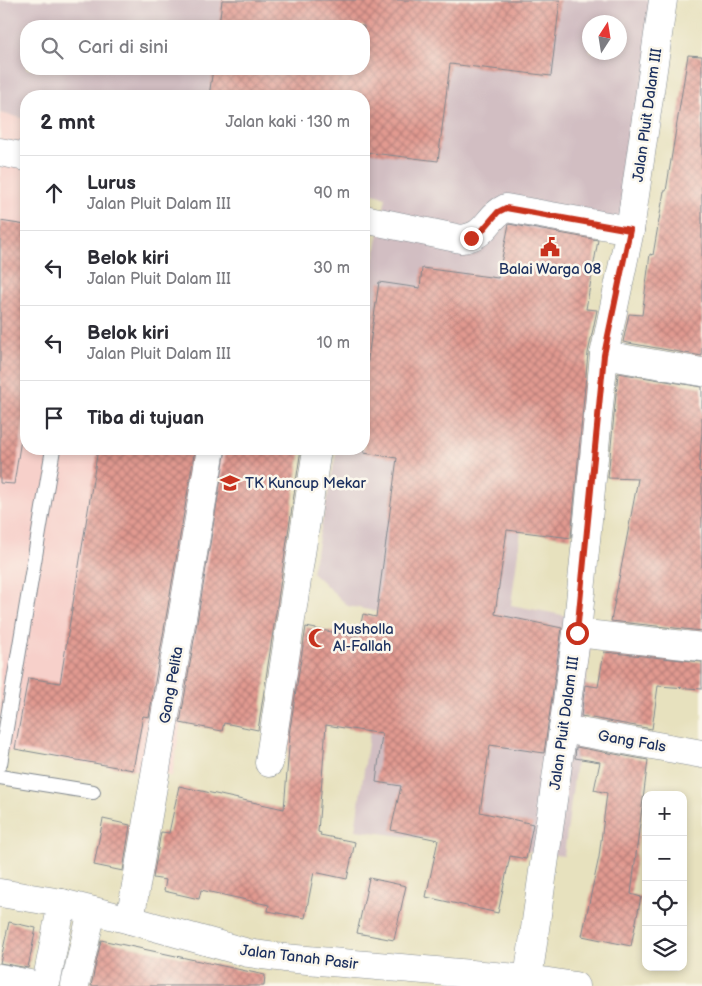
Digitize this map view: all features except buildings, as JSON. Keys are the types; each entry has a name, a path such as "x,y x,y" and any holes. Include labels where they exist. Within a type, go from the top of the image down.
{"street":[{"name":"Jalan Pluit Dalam III","path":"528,982 577,633 604,355 630,230 663,0"},
{"path":"0,152 20,156"},
{"path":"370,221 461,239 471,238 480,233 498,212 506,208 630,230"},
{"path":"604,355 702,372"},
{"name":"Gang Pelita","path":"130,920 210,455"},
{"path":"269,763 316,455"},
{"path":"577,633 702,647"},
{"name":"Gang Fals","path":"563,729 702,754"},
{"name":"Jalan Tanah Pasir","path":"0,893 62,903 248,953 574,986"},
{"path":"41,984 62,903"},
{"path":"0,978 41,984 56,976 66,979 75,985 92,911"}],"lane":[{"path":"0,764 51,455"},
{"path":"0,777 93,792"}],"shaded area":[{"path":"0,0 651,0 643,232 563,215 511,605 594,621 564,856 355,830 385,613 348,606 312,572 336,455 370,455 370,279 386,197 370,193 370,90 20,90 20,118 0,113"},
{"path":"0,113 20,118 20,455 227,455 172,776 0,750"}],"place":[{"name":"Balai Warga 08","path":"550,247"},
{"name":"TK Kuncup Mekar","path":"230,483"},
{"name":"Musholla Al-Fallah","path":"318,638"}],"route":[{"path":"471,238 480,233 498,212 506,208 630,230 604,355 577,633"}]}
